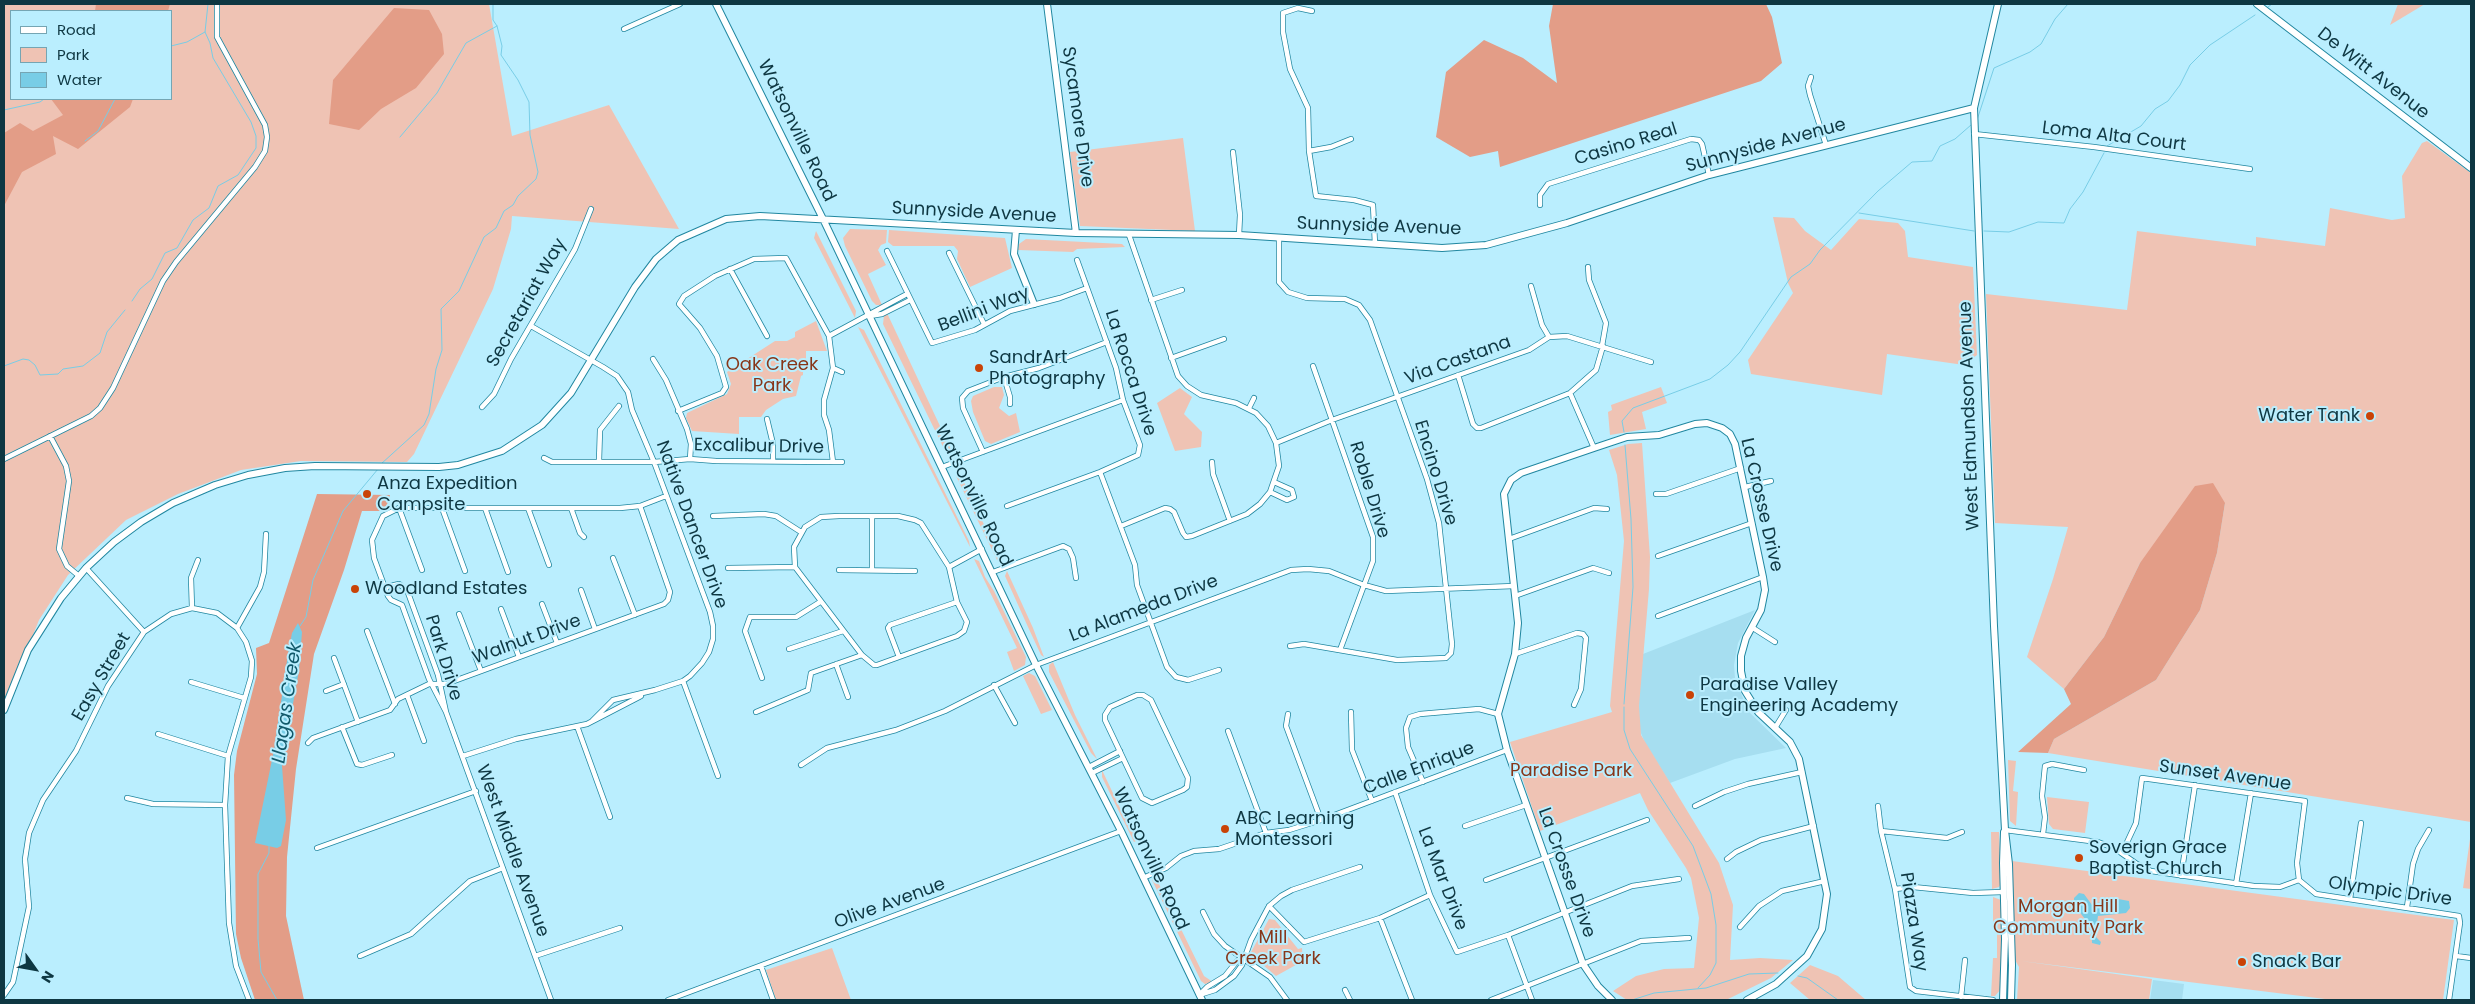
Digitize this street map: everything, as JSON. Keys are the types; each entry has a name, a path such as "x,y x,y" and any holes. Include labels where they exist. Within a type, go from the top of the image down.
{"street":[{"path":"4,459 91,416 106,400 163,281 176,262 256,167 265,151 267,137 265,126 217,37 217,4"},
{"path":"624,29 680,4"},
{"name":"Watsonville Road","path":"716,4 824,221 1036,665 1091,770 1201,998"},
{"name":"Sycamore Drive","path":"1047,4 1076,234"},
{"name":"West Edmundson Avenue","path":"1998,4 1974,108 1974,134 1992,588 2004,830 2007,839 2010,908 2011,1000"},
{"name":"De Witt Avenue","path":"2257,4 2471,168"},
{"path":"1312,12 1298,8 1283,13 1283,32 1290,69 1308,108 1309,151 1316,196 1354,200 1373,205 1376,244"},
{"path":"1811,77 1808,86 1826,145"},
{"name":"Sunnyside Avenue","path":"4,710 28,650 45,621 86,568 114,542 141,522 173,503 215,485 248,475 285,468 458,465 502,451 524,438 556,412 571,393 635,287 656,259 678,240 705,227 743,216 1076,234 1239,236 1442,248 1486,245 1567,223 1710,175 1974,108"},
{"name":"Loma Alta Court","path":"1974,134 2094,147 2250,169"},
{"name":"Casino Real","path":"1540,205 1540,195 1548,184 1691,139 1699,140 1702,144 1710,175"},
{"path":"1309,151 1331,147 1351,140"},
{"path":"1233,152 1240,215 1239,236"},
{"name":"Secretariat Way","path":"482,407 494,394 575,249 591,209"},
{"path":"1016,230 1014,254 1034,304"},
{"path":"1121,526 1164,508 1174,512 1186,536 1230,521 1247,514 1260,504 1270,492 1278,466 1276,443 1268,426 1249,408 1201,395 1187,386 1178,376 1129,235"},
{"name":"Encino Drive","path":"1278,238 1279,282 1288,292 1307,298 1345,299 1359,305 1370,320 1396,397 1427,479 1439,523 1452,644 1451,652 1446,658 1397,660 1304,644 1290,646"},
{"name":"Bellini Way","path":"887,251 932,343 975,330 1010,311 1060,298 1087,288"},
{"path":"949,253 984,324"},
{"path":"678,411 722,393 726,386 716,356 700,328 679,304 684,296 714,276 754,259 786,258 829,336 907,294"},
{"name":"La Rocca Drive","path":"1077,260 1107,342 1123,400 1140,445 1138,454 1100,472"},
{"path":"1458,375 1473,424 1476,428 1570,393 1596,370 1603,346 1606,323 1589,280 1588,267"},
{"path":"730,269 767,336"},
{"path":"1531,286 1542,325 1549,337 1567,336 1651,362"},
{"path":"1151,300 1182,290"},
{"path":"869,316 882,314 910,300"},
{"name":"Native Dancer Drive","path":"531,326 616,376 628,392 632,410 654,462 710,612 713,626 713,639 709,652 702,663 683,681 613,700 592,721"},
{"name":"Excalibur Drive","path":"829,336 833,368 824,400 824,415 829,430 833,462"},
{"name":"Via Castana","path":"1276,443 1332,420 1529,350 1549,337"},
{"path":"1171,358 1224,338"},
{"path":"983,452 963,408 962,398 968,391 1004,377 1039,368 1107,342"},
{"path":"653,359 666,380 691,444 690,459"},
{"name":"Roble Drive","path":"1312,366 1373,537 1373,561 1340,650"},
{"path":"833,368 842,372"},
{"path":"1004,377 1010,397 1010,404"},
{"path":"1570,393 1594,448"},
{"path":"1249,408 1254,398"},
{"path":"942,467 1123,400"},
{"path":"599,461 600,430 612,413 620,406"},
{"path":"767,419 773,444 773,461"},
{"name":"La Crosse Drive","path":"1612,1000 1598,986 1583,964 1506,750 1498,714 1515,654 1518,623 1504,494 1511,480 1521,473 1627,438 1659,435 1695,424 1707,423 1716,424 1730,434 1735,444 1763,577 1764,601 1753,628 1746,638 1741,656 1741,671 1745,691 1751,703 1764,719 1790,742 1800,759 1827,894 1825,919 1813,948 1789,974 1747,1000"},
{"path":"50,436 66,466 69,481 59,549 67,566 79,576"},
{"name":"Excalibur Drive","path":"544,458 552,462 654,462 690,459 842,462"},
{"path":"1212,462 1213,474 1230,521"},
{"path":"1656,494 1666,494 1741,468"},
{"path":"1007,506 1100,472 1135,565 1137,584 1167,667 1176,677 1188,680 1220,670"},
{"path":"1744,487 1771,481"},
{"path":"1270,492 1287,500 1294,498 1292,490 1274,482"},
{"path":"386,587 371,546 383,516 399,508 640,506 666,496"},
{"name":"Walnut Drive","path":"308,743 313,738 390,710 398,699 432,684 446,684 664,604 668,600 670,592 640,506"},
{"path":"399,508 422,570"},
{"path":"442,508 465,571"},
{"path":"485,508 508,572"},
{"path":"528,508 549,564"},
{"path":"570,508 580,533 584,536"},
{"path":"1509,540 1594,508 1607,509"},
{"path":"714,516 764,514 776,516 801,532"},
{"path":"872,516 872,570"},
{"path":"898,516 916,520 926,529 949,567 957,602 967,622 964,631 957,636 874,665 862,655 795,567 794,548 801,532 810,522 821,517 898,516"},
{"path":"1658,556 1752,523"},
{"path":"237,628 260,587 264,572 266,534"},
{"path":"993,572 1063,546 1069,549 1073,558 1076,578"},
{"path":"949,567 982,549"},
{"path":"613,558 635,614"},
{"path":"192,608 191,578 198,560"},
{"path":"728,568 795,567"},
{"path":"86,568 144,632"},
{"path":"1515,596 1593,568 1609,573"},
{"path":"839,570 915,572"},
{"name":"La Alameda Drive","path":"801,766 827,748 896,730 944,712 1036,665 1291,570 1329,571 1364,586 1386,592 1514,586"},
{"path":"1658,616 1763,577"},
{"name":"Park Drive","path":"399,584 407,590 439,684 446,712 432,684 402,605 391,600 386,587 399,584"},
{"path":"581,590 596,629"},
{"path":"762,678 745,631 750,617 796,617 820,602"},
{"path":"899,657 888,628 890,625 957,602"},
{"path":"542,604 557,643"},
{"name":"Easy Street","path":"5,995 16,971 29,908 25,859 29,833 43,800 76,751 108,686 144,632 171,614 192,608 217,613 237,628 246,642 252,661 251,677 228,756 225,805 229,924 236,966 249,1000"},
{"path":"501,609 519,657"},
{"path":"459,614 481,671"},
{"path":"1753,628 1775,642"},
{"path":"367,631 395,704"},
{"path":"789,650 843,631"},
{"path":"1515,654 1577,633 1583,634 1586,638 1581,689 1574,705"},
{"path":"756,712 808,690 811,672 862,655"},
{"path":"334,658 358,722"},
{"path":"836,664 848,698"},
{"path":"683,681 718,776"},
{"path":"191,682 244,698"},
{"path":"326,692 344,684"},
{"path":"994,685 1015,723"},
{"name":"Native Dancer Drive","path":"463,756 516,739 592,721 654,690"},
{"path":"407,695 424,741"},
{"path":"1137,695 1143,695 1151,700 1188,778 1187,787 1152,803 1148,802 1142,798 1123,758 1105,715 1110,707 1137,695"},
{"path":"1422,782 1408,747 1406,728 1410,717 1420,714 1479,710 1498,714"},
{"path":"1775,728 1786,710"},
{"name":"West Middle Avenue","path":"446,712 551,1000"},
{"path":"1351,712 1352,750 1372,801"},
{"path":"1288,714 1286,726 1321,820"},
{"path":"577,726 610,816"},
{"path":"342,727 357,764 362,765 392,755"},
{"path":"1228,731 1266,833"},
{"path":"158,734 228,756"},
{"name":"Calle Enrique","path":"1144,878 1166,868 1181,856 1194,851 1220,849 1266,833 1289,830 1321,820 1506,750"},
{"path":"1091,770 1120,751"},
{"path":"1091,770 1123,758"},
{"path":"2044,834 2045,817 2042,796 2045,766 2052,764 2084,770"},
{"path":"1695,806 1724,792 1748,784 1802,772"},
{"name":"Sunset Avenue","path":"2122,853 2136,823 2142,778 2305,801 2298,863 2299,880"},
{"path":"2180,876 2195,786"},
{"path":"317,848 476,790"},
{"name":"La Mar Drive","path":"1395,792 1430,895 1457,952 1508,935 1564,911 1632,886 1680,879"},
{"path":"2236,884 2251,793"},
{"path":"127,798 153,804 225,805"},
{"path":"1465,826 1526,805"},
{"name":"Piazza Way","path":"1878,806 1881,831 1895,889 1910,988 1916,991 1993,1000"},
{"path":"1486,880 1647,820"},
{"path":"2350,899 2361,822"},
{"path":"1727,859 1736,852 1761,840 1814,826"},
{"path":"2004,830 2098,842 2122,853 2144,869 2180,876 2236,884 2280,887 2299,880"},
{"name":"West Edmundson Avenue","path":"2003,1000 2005,946 2002,838 2004,830"},
{"path":"2407,907 2413,864 2418,849 2429,830"},
{"name":"Olive Avenue","path":"668,1000 1121,831"},
{"path":"1881,831 1947,838 1962,832"},
{"path":"1201,998 1207,987 1225,976 1237,961 1244,957 1269,906 1280,896 1292,890 1360,867"},
{"path":"360,956 411,934 470,881 503,868"},
{"name":"Olympic Drive","path":"2299,880 2316,894 2459,916 2460,923 2456,956"},
{"path":"1740,927 1759,906 1782,891 1825,881"},
{"path":"1895,889 1913,886 1973,893 2004,892 2006,893 2007,903 2010,908"},
{"path":"1269,906 1304,942 1380,918 1430,895"},
{"path":"1203,912 1214,934 1225,946 1244,957 1270,977 1287,1000"},
{"path":"1380,918 1412,1000"},
{"path":"536,956 620,928"},
{"path":"1508,935 1532,1000"},
{"path":"1491,1000 1641,940 1689,938"},
{"path":"2449,1000 2456,956 2471,958"},
{"path":"1961,997 1965,960"},
{"path":"761,966 773,1000"},
{"path":"1345,990 1350,1000"}],"shaded area":[{"path":"96,4 170,4 168,10 95,10"},
{"path":"1553,4 1766,4 1772,17 1782,63 1761,81 1500,167 1498,151 1470,157 1436,137 1446,72 1484,40 1523,58 1557,83 1549,26"},
{"path":"394,8 429,10 442,34 444,54 416,88 381,109 359,130 329,124 333,80"},
{"path":"52,100 133,100 130,107 78,149 53,136 56,154 22,172 4,206 4,133 20,123 33,131 63,115"},
{"path":"2213,483 2225,503 2217,553 2200,610 2156,680 2054,739 2048,753 2018,752 2071,704 2064,689 2104,637 2140,563 2195,486"},
{"path":"317,494 390,495 385,511 362,511 344,570 314,654 296,769 287,857 286,916 304,1000 255,1000 241,958 236,934 234,775 237,751 257,674 256,648 269,643"},
{"name":"Paradise Valley Engineering Academy","path":"1755,610 1738,643 1734,665 1735,678 1748,711 1786,748 1735,759 1670,783 1645,743 1638,726 1643,654"},
{"path":"2153,980 2184,984 2182,1000 2150,1000"}],"green space":[{"path":"4,4 489,4 512,136 609,105 679,229 512,216 511,229 493,289 414,454 407,462 301,461 241,470 178,494 126,520 68,575 39,620 4,707"},
{"path":"2398,4 2425,4 2390,25"},
{"path":"1183,138 1195,231 1080,226 1070,152"},
{"path":"2427,141 2471,173 2471,822 2048,753 2054,739 2156,680 2200,610 2217,553 2225,503 2140,563 2104,637 2064,689 2027,657 2068,527 1995,523 1986,294 2127,310 2137,231 2256,246 2256,237 2325,246 2330,208 2392,220 2405,218 2402,176 2422,143"},
{"path":"1773,217 1794,218 1805,231 1831,250 1859,219 1898,223 1905,231 1908,257 1973,267 1977,355 1964,365 1887,354 1882,395 1751,374 1748,360 1793,293 1788,283"},
{"path":"850,229 887,230 886,243 881,245 878,250 886,265 868,274 882,305 876,305 872,301 845,246 843,238"},
{"path":"889,230 1005,238 1012,268 970,287 957,259 958,251 954,246 893,246 888,242"},
{"path":"816,231 856,311 855,318 814,238"},
{"path":"1026,239 1122,244 1125,247 1077,249 1073,252 1018,250 1019,244"},
{"path":"887,313 955,458 951,459 947,455 883,324 884,316"},
{"name":"Oak Creek Park","path":"816,321 827,351 806,351 806,364 803,364 803,375 801,376 796,396 783,399 766,410 761,417 739,417 739,434 692,431 686,418 687,413 727,394 731,384 727,372 775,341 787,341 795,337 795,332"},
{"path":"858,327 864,330 969,541 970,547"},
{"path":"994,387 1002,387 1004,395 999,408 1009,416 1016,413 1020,432 991,444 985,441 973,412 971,401 973,396"},
{"path":"1661,387 1667,403 1642,412 1646,429 1610,435 1608,412 1612,410 1611,405"},
{"path":"1180,388 1192,397 1184,414 1202,432 1201,447 1175,451 1157,403"},
{"name":"Paradise Park","path":"1642,443 1650,557 1639,706 1641,735 1719,863 1733,905 1730,960 1760,958 1793,960 1771,978 1726,1000 1627,1000 1613,991 1636,976 1664,969 1694,968 1699,918 1691,878 1648,810 1640,793 1540,831 1510,742 1612,712 1610,706 1624,541 1617,475 1609,450 1628,444"},
{"path":"957,467 1002,563 997,560 956,476"},
{"path":"974,559 979,561 985,577 994,591 1026,657 1025,665 1014,671 1007,652 1017,648"},
{"path":"1007,571 1044,657 1041,655 1005,576"},
{"path":"1053,662 1075,715 1097,759 1091,753 1049,672 1049,665"},
{"path":"1029,673 1035,676 1052,710 1041,714 1023,676"},
{"path":"2008,760 2016,761 2013,791 2018,792 2016,826 2010,821"},
{"path":"1102,770 1120,808 1137,834 1138,838 1134,842 1102,777"},
{"path":"2047,797 2089,802 2085,833 2053,829 2049,824"},
{"path":"1991,832 1999,832 2001,883 1999,887 1992,889"},
{"path":"2471,832 2471,889 2463,888"},
{"name":"Morgan Hill Community Park","path":"2012,861 2454,920 2443,1000 2333,1000 2021,961 2152,979 2149,1000 2017,1000 2019,967 2015,960"},
{"path":"1156,878 1204,976 1213,982 1205,984 1201,981 1152,880"},
{"path":"1993,897 2001,900 2003,943 2001,989 1995,996 1991,996 1993,958 1997,958 1997,926 1993,925"},
{"name":"Mill Creek Park","path":"1269,919 1275,920 1298,949 1302,948 1303,961 1276,976 1250,954"},
{"path":"832,948 851,1000 776,1000 766,970"},
{"path":"1810,965 1838,976 1866,1000 1810,1000 1790,983"}],"water":[{"path":"298,623 302,632 299,670 282,766 286,820 281,846 277,848 255,843 274,750 292,633"},
{"path":"2079,893 2084,894 2092,905 2113,898 2129,901 2130,908 2126,913 2098,916 2095,936 2101,942 2100,945 2092,943 2091,923 2085,919 2074,905 2074,898"}],"waterway":[{"path":"132,301 140,289 152,279 165,253 177,248 193,220 209,208 218,186 238,175 256,148 256,136 251,122 213,58 210,43 205,32 208,4"},
{"name":"Llagas Creek","path":"381,464 424,425 429,414 436,369 442,350 441,309 459,291 484,237 496,228 504,211 513,205 518,196 536,179 538,172 530,135 529,102 518,80 501,55 502,46 497,26 493,20 493,4"},
{"path":"1977,120 1994,68 2030,52 2041,44 2055,19 2068,4"},
{"path":"2268,7 2272,4"},
{"path":"2107,146 2141,126 2155,109 2168,101 2180,85 2190,65 2210,45 2255,15"},
{"path":"400,137 437,93 466,43 497,26"},
{"path":"172,46 187,42 205,32"},
{"path":"4,110 43,100"},
{"path":"85,141 98,131 114,100"},
{"path":"1624,432 1622,421 1633,408 1710,379 1728,365 1740,352 1791,277 1810,264 1820,250 1878,191 1912,162 1932,161 1940,146 1955,139 1971,125"},
{"path":"1984,231 2009,232 2038,222 2064,223 2070,209 2083,192 2104,153"},
{"path":"1859,213 1974,231"},
{"path":"4,366 23,359 29,360 35,365 40,375 58,374 63,369 83,366 100,353 107,332 125,310"},
{"path":"1624,704 1633,587 1631,519 1625,445"},
{"name":"Llagas Creek","path":"300,626 306,617 313,580 343,511 378,469"},
{"path":"1624,707 1624,730 1630,749 1693,846 1711,894 1716,925 1716,963 1710,975 1698,988"},
{"name":"Llagas Creek","path":"269,846 269,853 258,874 258,939 261,972 277,1000"},
{"path":"1632,1000 1654,993 1706,988 1749,974 1778,973"},
{"path":"1798,976 1807,978 1838,1000"}],"place":[{"name":"SandrArt Photography","path":"979,368"},
{"name":"Water Tank","path":"2370,416"},
{"name":"Anza Expedition Campsite","path":"367,494"},
{"name":"Woodland Estates","path":"355,589"},
{"name":"Paradise Valley Engineering Academy","path":"1690,695"},
{"name":"ABC Learning Montessori","path":"1225,829"},
{"name":"Soverign Grace Baptist Church","path":"2079,858"},
{"name":"Snack Bar","path":"2242,962"}]}
